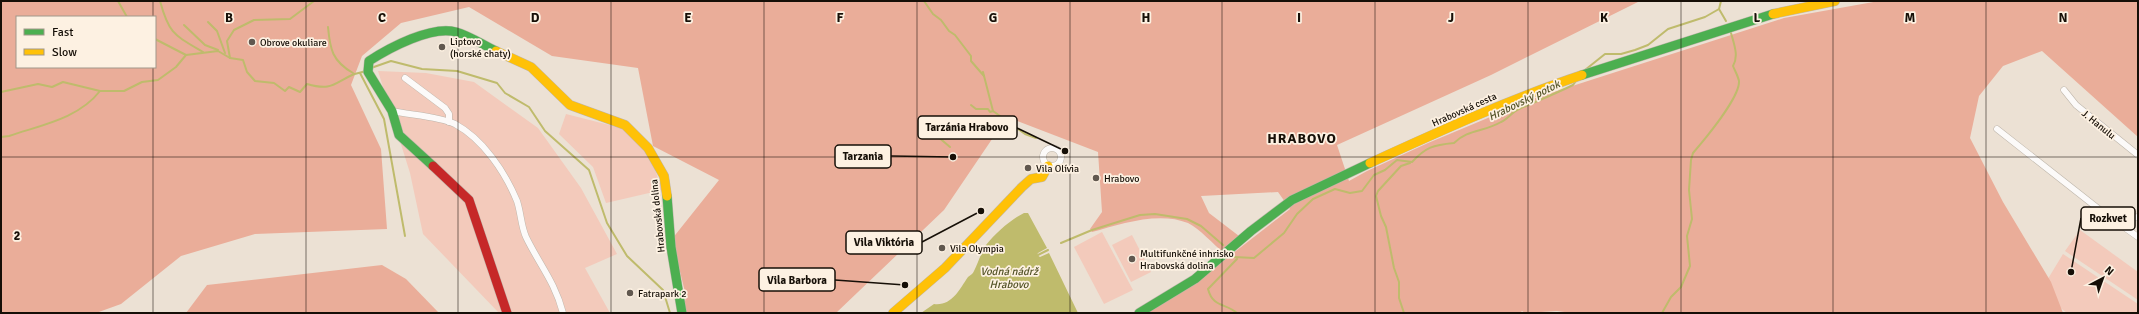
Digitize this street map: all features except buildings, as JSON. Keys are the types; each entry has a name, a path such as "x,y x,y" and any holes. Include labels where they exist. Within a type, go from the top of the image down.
{"street":[{"name":"Hrabovská cesta","path":"1139,313 1195,279 1251,231 1292,200 1458,123 1521,96 1574,77 1764,15 1835,1"},
{"name":"Hrabovská dolina","path":"392,111 368,72 367,66 369,61 395,45 440,31 456,32 531,67 570,105 625,125 648,148 664,176 667,191 671,247 682,313"},
{"path":"405,78 445,108 449,114 449,122"},
{"name":"J. Hanulu","path":"2064,90 2076,105 2138,155"},
{"path":"507,313 469,200 399,135 392,111 449,122 467,133 484,148 508,181 522,217 526,236 557,291 563,313"},
{"path":"1997,129 2116,222 2138,237"},
{"path":"893,313 945,268 1030,179 1042,177 1048,166"},
{"path":"2116,222 2138,217"}],"shaded area":[{"path":"1,1 1640,1 1491,75 1337,145 1349,181 1367,171 1428,143 1538,97 1784,18 1879,1 2138,1 2138,137 2042,51 2003,66 1979,96 1970,138 2003,202 2051,282 2063,313 1572,313 1557,311 1525,313 1522,311 1520,313 1145,313 1187,289 1290,209 1278,192 1201,196 1209,213 1239,236 1224,253 1192,225 1165,218 1152,218 1127,222 1092,232 1090,229 1102,212 1098,152 1007,117 944,210 836,313 683,313 686,296 672,239 719,180 653,146 638,68 552,56 469,7 401,23 362,56 351,85 381,149 387,229 255,234 181,256 121,304 96,313 1,313"},
{"path":"378,71 426,73 474,82 538,128 581,188 617,254 585,268 610,313 499,313 423,234 410,173"},
{"path":"566,114 625,129 649,152 662,190 606,203 593,167 559,134"},
{"path":"2080,230 2138,272 2138,300 2065,251"},
{"path":"1102,232 1133,290 1104,304 1074,247"},
{"name":"Multifunkčné inhrisko Hrabovská dolina","path":"1132,235 1151,272 1131,282 1112,245"},
{"path":"2063,254 2138,304 2138,313 2067,313 2040,292"},
{"path":"382,265 406,279 439,313 186,313 207,285"}],"water":[{"name":"Vodná nádrž Hrabovo","path":"1024,213 1028,213 1047,248 1037,255 1040,257 1049,253 1078,313 921,313 934,304 940,304 950,300 958,292 968,277 974,272 986,245 1004,227"}],"waterway":[{"path":"118,1 126,16"},
{"path":"160,1 166,20 174,32 185,42 203,52"},
{"path":"230,58 227,41 234,30 254,20 290,19 314,1"},
{"path":"924,1 933,14 941,20 949,31 955,35 971,56 971,61 984,76"},
{"name":"Hrabovský potok","path":"1585,70 1605,54 1621,54 1635,50 1648,45 1668,29 1705,17 1719,9 1721,1"},
{"path":"1719,9 1726,21"},
{"path":"208,22 217,31 225,53"},
{"path":"184,25 205,45 218,50"},
{"path":"328,27 333,54 341,64 353,73"},
{"path":"1662,313 1671,297 1681,287 1690,266 1687,236 1692,219 1689,190 1691,160 1693,153 1721,118 1738,88 1739,81 1733,66 1736,58 1731,33"},
{"path":"156,40 186,55"},
{"path":"1,137 9,136 70,115 91,101 100,91 124,91 142,82 158,80 176,67 186,55 218,51 230,58 243,60 247,72 255,81 274,83 285,91 289,87 300,92 307,84 327,87 352,75 365,71"},
{"path":"371,68 391,61 422,69 457,71 497,83 505,93 529,107 545,131 589,170 607,223 627,256 663,290 670,313"},
{"path":"983,72 993,111 1025,134 1036,138"},
{"path":"360,73 384,119 405,236"},
{"name":"Hrabovský potok","path":"1234,257 1254,258 1284,233 1297,214 1313,199 1335,189 1350,193 1362,191 1374,175 1385,170 1397,160 1412,162 1430,148 1454,143 1465,135 1495,125 1503,121 1517,110 1573,85 1576,81"},
{"path":"1,92 38,84 52,87 63,82 100,91"},
{"path":"971,105 976,109 988,109 990,112 993,111"},
{"path":"924,125 950,147"},
{"path":"1404,313 1399,298 1399,282 1394,268 1386,227 1381,216 1376,196 1378,191 1401,166 1410,163"},
{"name":"Hrabovský potok","path":"1061,243 1092,230 1140,215 1155,214 1187,219 1201,226 1223,245"},
{"name":"Hrabovský potok","path":"1036,256 1048,250"},
{"path":"1237,259 1208,289 1210,295 1216,302 1237,313"}],"traffic: fast":[{"path":"1582,75 1773,14"},
{"path":"433,166 399,135 392,111 368,72 369,61 411,39 435,32 446,31 456,32 496,51"},
{"path":"1139,313 1195,279 1251,231 1292,200 1370,163"},
{"path":"667,196 671,247 682,313"}],"traffic: slow":[{"path":"1773,14 1835,1"},
{"path":"496,51 531,67 570,105 625,125 648,148 664,176 667,196"},
{"path":"1370,163 1449,127 1555,84 1582,75"},
{"path":"893,313 945,268 1022,187 1031,179 1042,177 1048,166"}],"traffic: jam":[{"path":"433,166 469,200 507,313"}],"place":[{"name":"Obrove okuliare","path":"252,42"},
{"name":"Liptovo (horské chaty)","path":"442,47"},
{"name":"Tarzánia Hrabovo","path":"1065,151"},
{"name":"Tarzania","path":"953,157"},
{"name":"Vila Olívia","path":"1028,168"},
{"name":"Hrabovo","path":"1096,178"},
{"name":"Vila Viktória","path":"981,211"},
{"name":"Vila Olympia","path":"942,248"},
{"name":"Multifunkčné inhrisko Hrabovská dolina","path":"1132,259"},
{"name":"Rozkvet","path":"2071,272"},
{"name":"Vila Barbora","path":"905,285"},
{"name":"Fatrapark 2","path":"630,293"}],"district":[{"name":"HRABOVO","path":"1302,138"}]}
